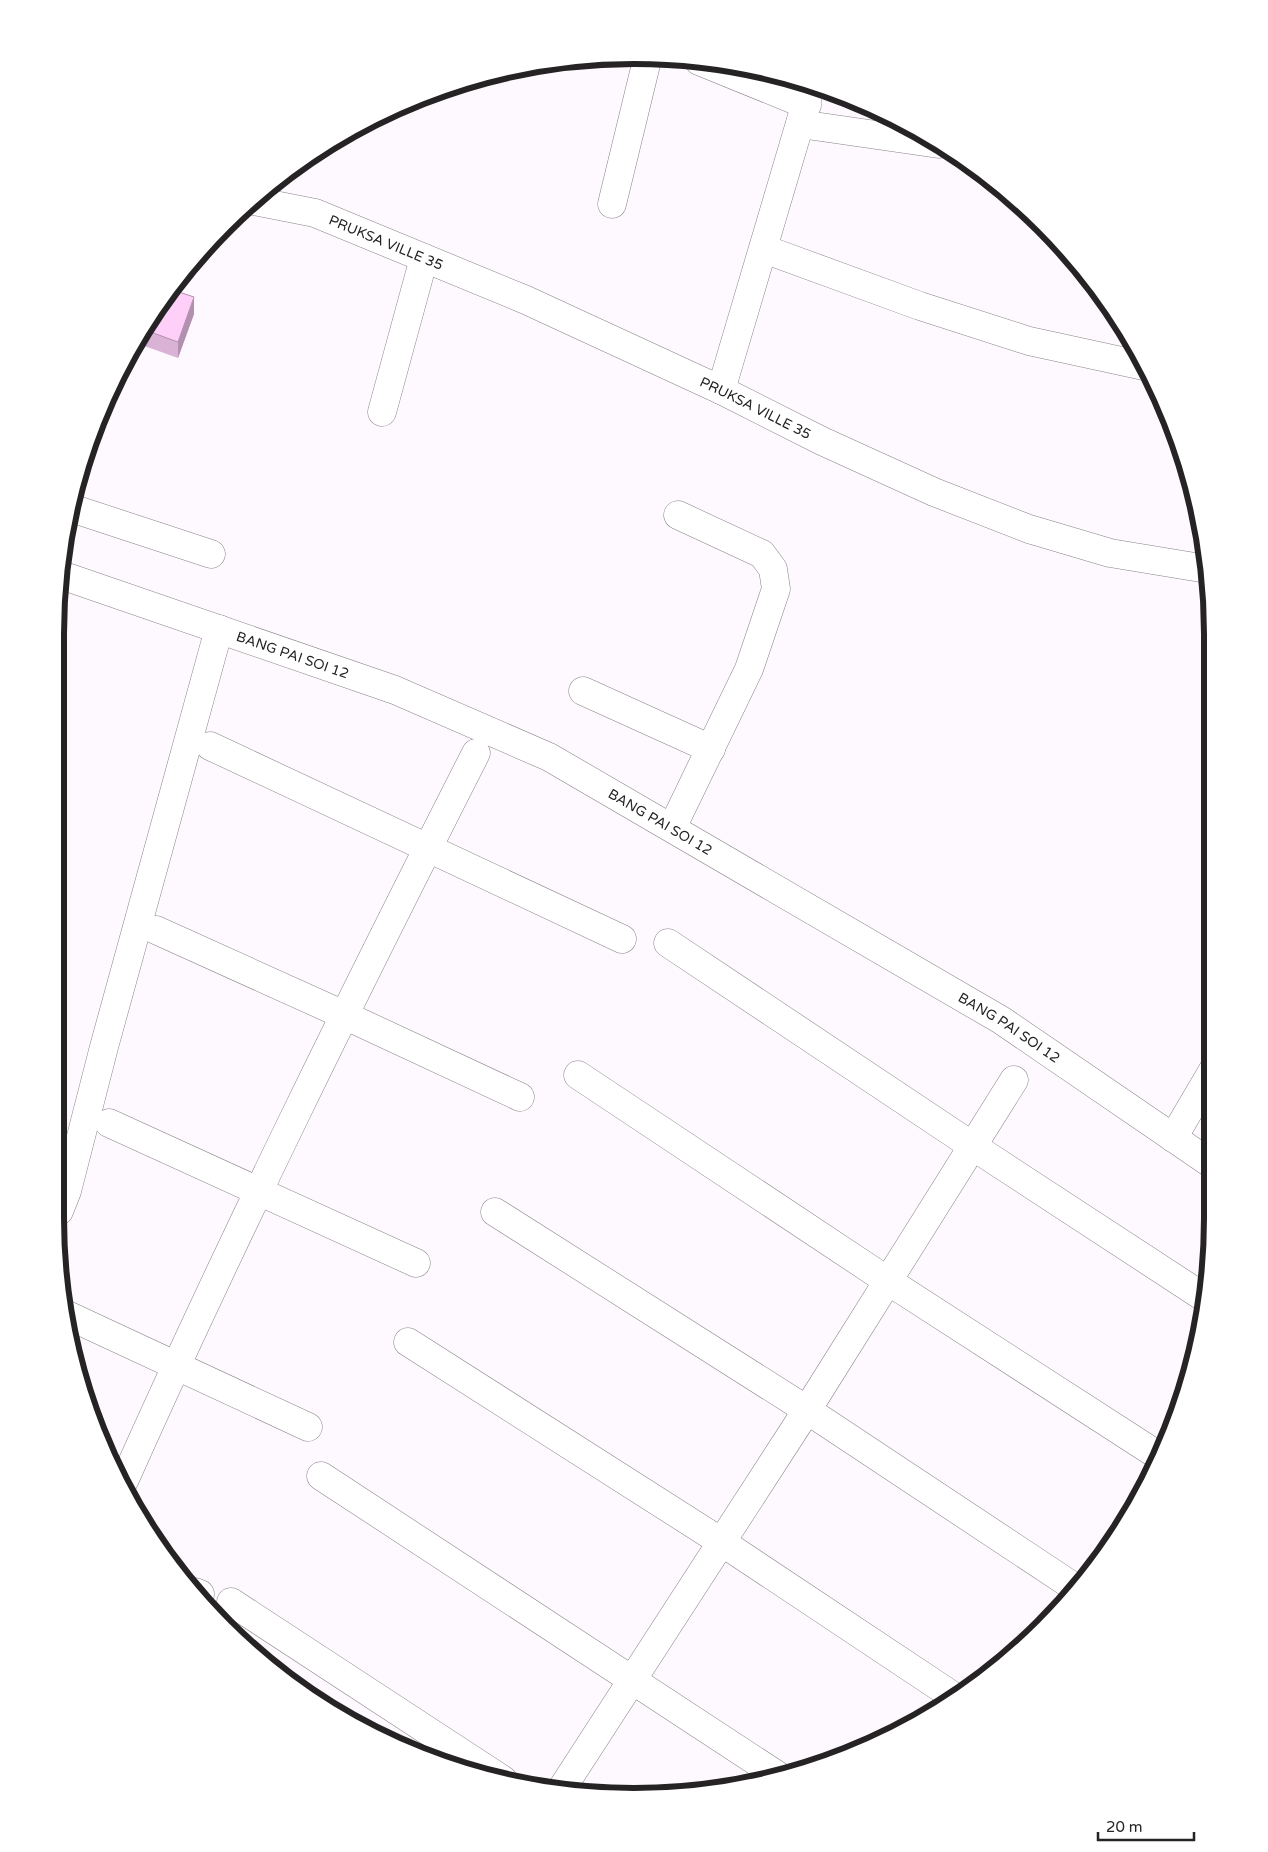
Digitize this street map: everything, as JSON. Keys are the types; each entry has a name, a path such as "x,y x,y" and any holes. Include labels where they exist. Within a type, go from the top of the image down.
{"street":[{"path":"612,204 646,64"},
{"path":"725,72 806,105 911,136"},
{"path":"721,390 806,105"},
{"name":"PRUKSA VILLE 35","path":"280,188 315,212 526,300 721,390 822,441 934,492 1029,529 1110,554 1200,568"},
{"name":"PRUKSA VILLE 35","path":"261,202 315,212"},
{"path":"764,248 920,306 1029,341 1136,364"},
{"path":"382,412 424,258"},
{"path":"78,510 211,554"},
{"path":"672,828 750,669 776,589 773,569 762,554 678,515"},
{"name":"BANG PAI SOI 12","path":"67,577 395,690 549,757 1001,1020 1204,1159"},
{"path":"64,1198 218,629"},
{"path":"583,691 711,749"},
{"path":"210,746 622,940"},
{"path":"126,1476 175,1365 344,1014 476,753"},
{"path":"156,930 344,1014 520,1097"},
{"path":"668,943 974,1148 1199,1294"},
{"path":"578,1075 888,1281 1153,1452"},
{"path":"565,1784 720,1541 807,1410 974,1148 1014,1080"},
{"path":"1173,1138 1204,1085"},
{"path":"109,1122 416,1263"},
{"path":"495,1212 807,1410 1070,1585"},
{"path":"73,1318 308,1427"},
{"path":"408,1342 720,1541 949,1693"},
{"path":"321,1476 771,1771"},
{"path":"231,1602 486,1769"}],"building":[{"path":"178,292 194,297 178,342 151,332"}]}
